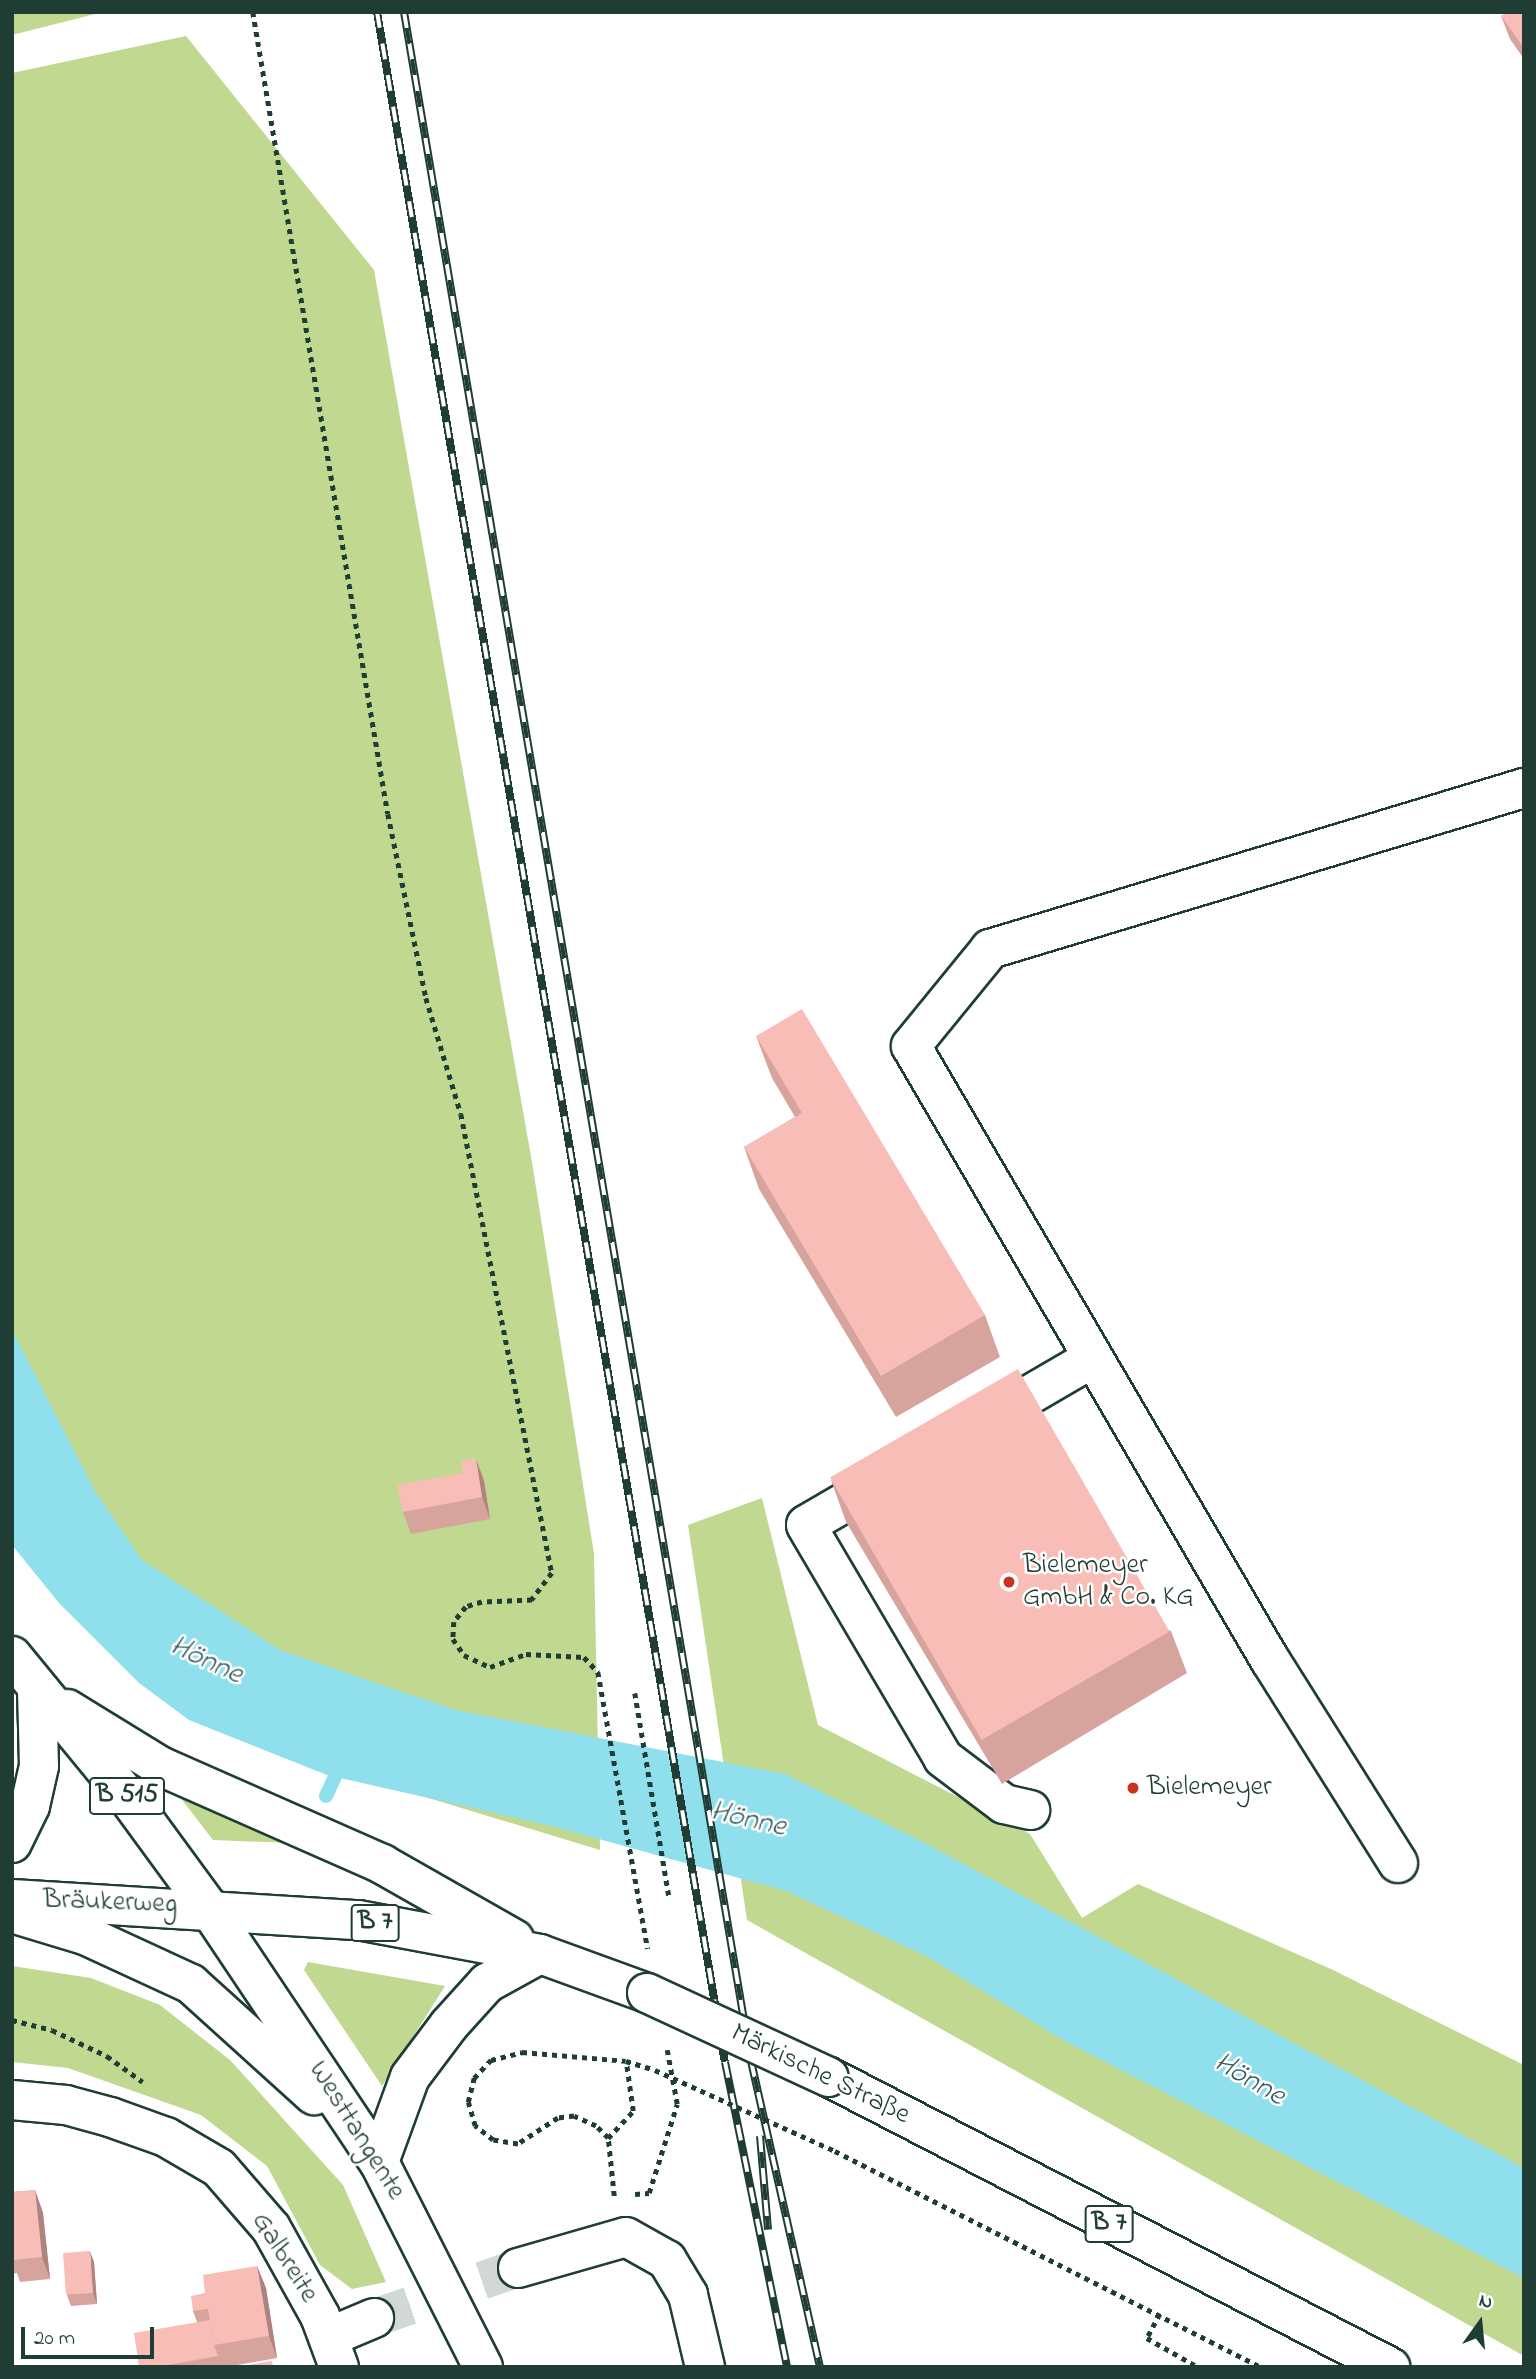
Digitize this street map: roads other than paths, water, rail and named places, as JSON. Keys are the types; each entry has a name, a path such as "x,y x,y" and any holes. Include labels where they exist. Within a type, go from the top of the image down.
{"main road":[{"path":"1398,1863 1270,1660 911,1046 990,949 1524,788"},
{"path":"961,1435 1093,1358"},
{"path":"914,1462 806,1525 943,1758 1004,1804 1030,1810"},
{"name":"B 515","path":"12,1656 37,1691 126,1795 208,1908"},
{"path":"12,1843 30,1806 39,1766 37,1691"},
{"path":"37,1691 160,1766 382,1864 540,1954"},
{"name":"Bräukerweg","path":"12,1899 208,1908"},
{"name":"Märkische Straße","path":"208,1908 358,1920 540,1954 647,1993 829,2077 1390,2367"},
{"name":"Westtangente","path":"208,1908 379,2162 483,2367"},
{"path":"12,1913 85,1935 191,1984 279,2060 379,2162 410,2077 449,2025 487,1983 540,1954"},
{"name":"Galbreite","path":"12,2100 66,2105 110,2117 166,2137 219,2168 271,2228 334,2352"},
{"path":"518,2267 626,2237 667,2260 688,2295 705,2367"},
{"path":"334,2352 374,2318"}],"water":[{"name":"Hönne","path":"12,1330 95,1491 142,1560 280,1650 455,1710 785,1774 925,1843 1524,2168 1524,2278 1061,2039 926,1956 786,1891 552,1826 327,1775 189,1720 139,1683 59,1603 12,1545"}],"waterway":[{"path":"326,1796 343,1759"}],"tunnel":[{"path":"374,2318 518,2268"}],"railway":[{"path":"377,12 725,2062 787,2367"},
{"path":"404,12 751,2061 820,2367"},
{"path":"760,2136 768,2230"}],"place":[{"name":"Bielemeyer GmbH & Co. KG","path":"1009,1582"},
{"name":"Bielemeyer","path":"1133,1788"}]}
